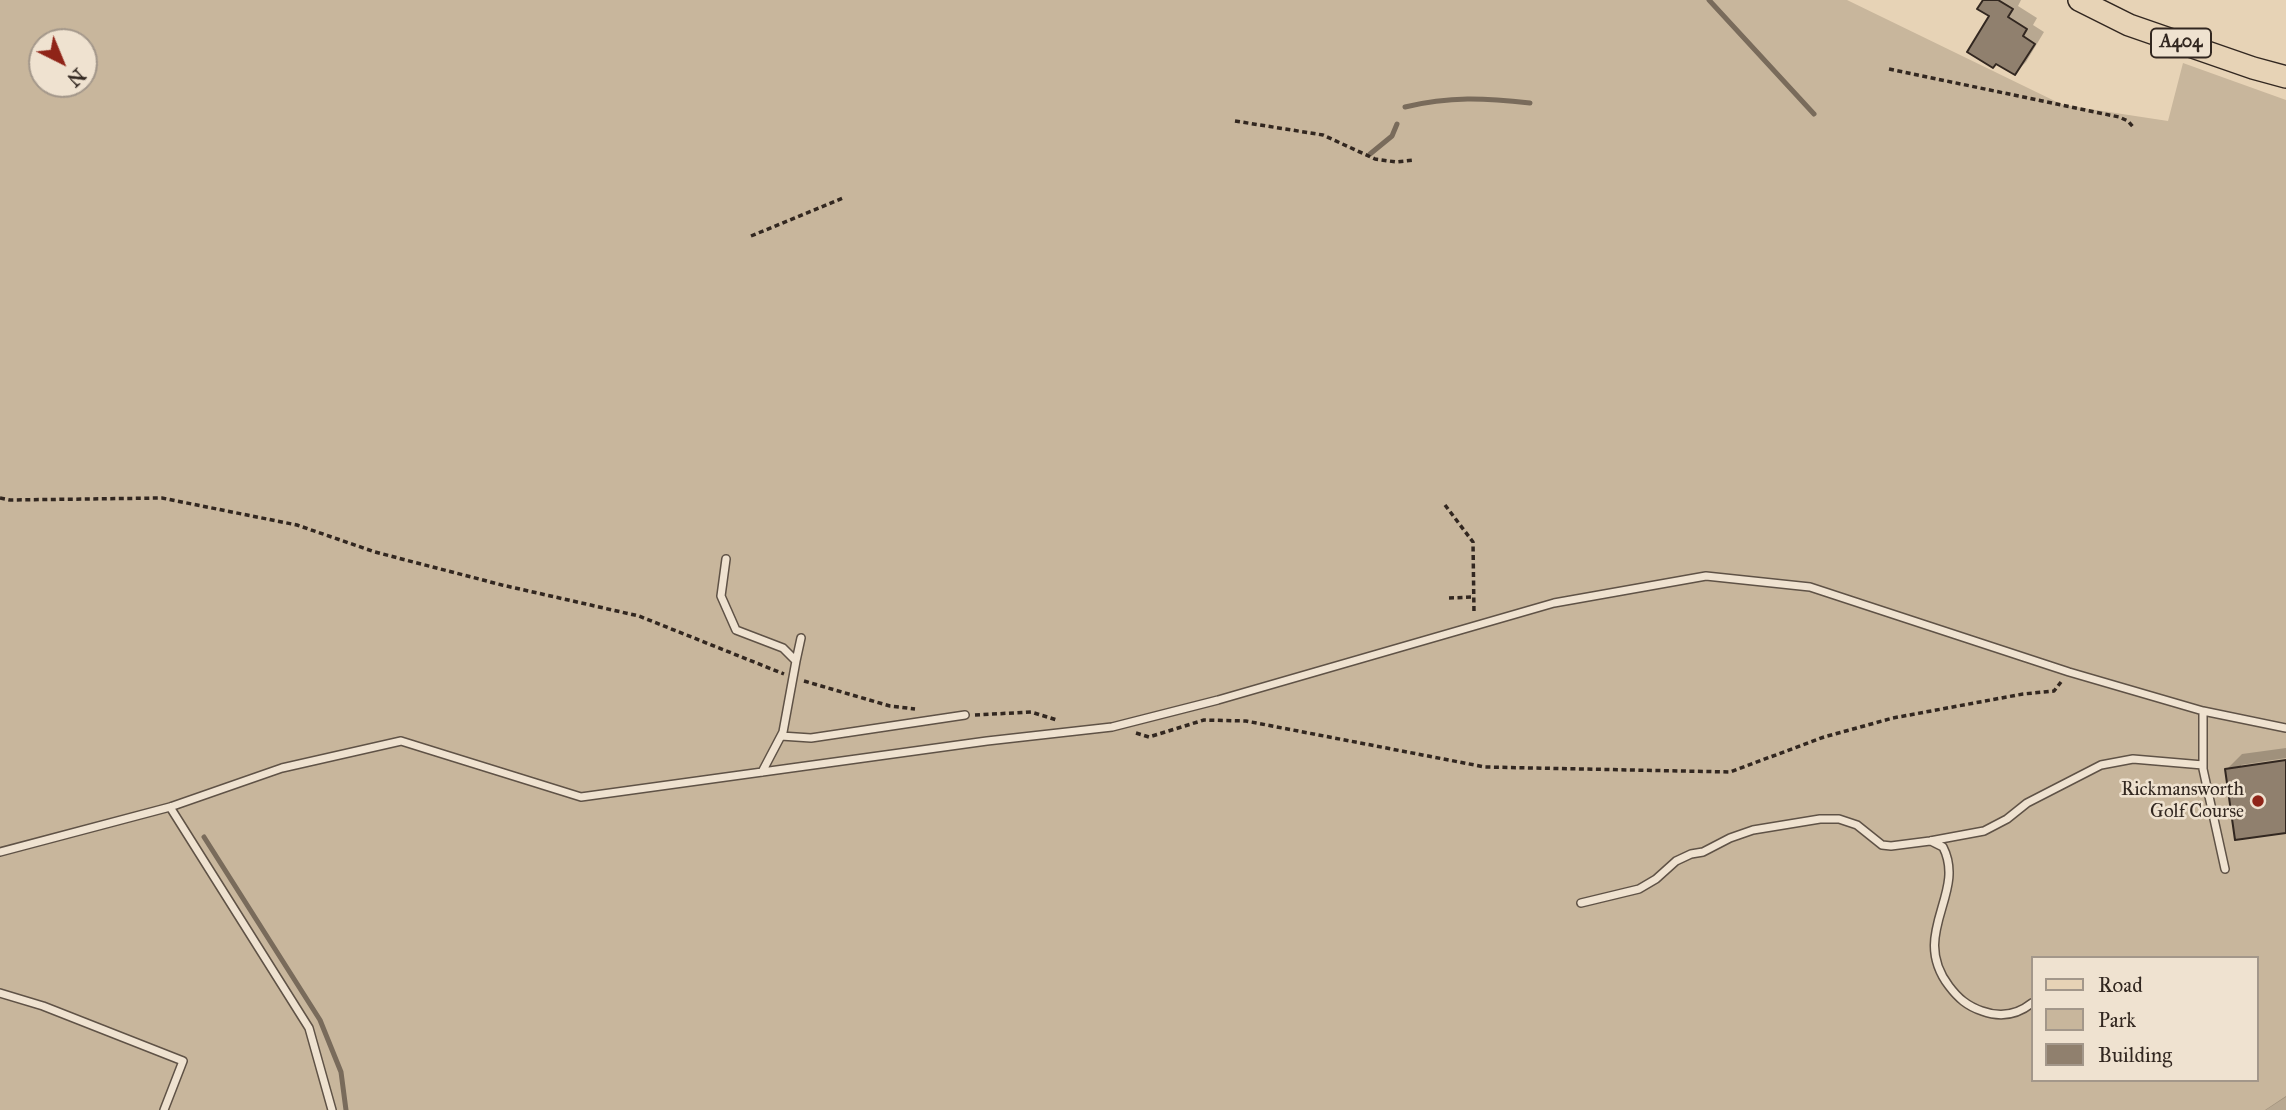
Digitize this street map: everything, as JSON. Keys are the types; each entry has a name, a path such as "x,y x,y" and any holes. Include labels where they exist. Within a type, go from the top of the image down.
{"main road":[{"name":"A404","path":"2079,0 2129,25 2286,77"}],"lane":[{"path":"726,559 722,596 736,631 783,648 796,661"},
{"path":"0,852 170,807 282,768 401,741 581,797 1112,726 1218,700 1554,603 1706,576 1810,587 2069,672 2203,711 2286,727"},
{"path":"762,772 781,736 802,638"},
{"path":"2203,711 2203,765 2225,869"},
{"path":"781,736 811,738 965,715"},
{"path":"1581,903 1639,889 1656,879 1676,861 1753,830 1820,819 1839,819 1857,825 1882,845 1930,841 1984,831 2007,819 2027,803 2101,765 2133,759 2203,765"},
{"path":"170,807 309,1028 332,1110"},
{"path":"1930,841 1943,847 1950,865 1934,935 1934,959 1944,980 1958,999 1992,1015 2021,1012 2030,1005"},
{"path":"0,993 43,1006 183,1061 164,1110"}],"path":[{"path":"1889,69 2119,117 2134,128"},
{"path":"1235,121 1323,135 1375,159 1396,162 1415,160"},
{"path":"751,236 843,198"},
{"path":"0,498 162,498 297,526 374,552 639,616 793,678 890,706 915,709"},
{"path":"1445,506 1473,542 1474,626"},
{"path":"1449,598 1474,597"},
{"path":"1112,726 1149,737 1204,720 1246,721 1485,767 1730,772 1824,737 1893,718 2054,691 2069,672"},
{"path":"965,715 1031,712 1057,720"}],"green space":[{"path":"0,0 1847,0 2063,105 2168,121 2183,63 2286,100 2286,1097 2266,1110 0,1110"}],"building":[{"path":"1983,0 1998,0 2013,9 2008,17 2027,29 2023,36 2035,44 2015,75 1996,64 1993,68 1967,52 1989,16 1977,9"},
{"name":"Rickmansworth Golf Course","path":"2286,760 2286,833 2235,840 2225,769"}],"waterway":[{"path":"1709,0 1814,114"},
{"path":"1405,107 1468,99 1530,103"},
{"path":"1370,154 1392,136 1397,124"},
{"path":"204,837 320,1020 341,1072 346,1110"}],"place":[{"name":"Rickmansworth Golf Course","path":"2258,801"}]}
